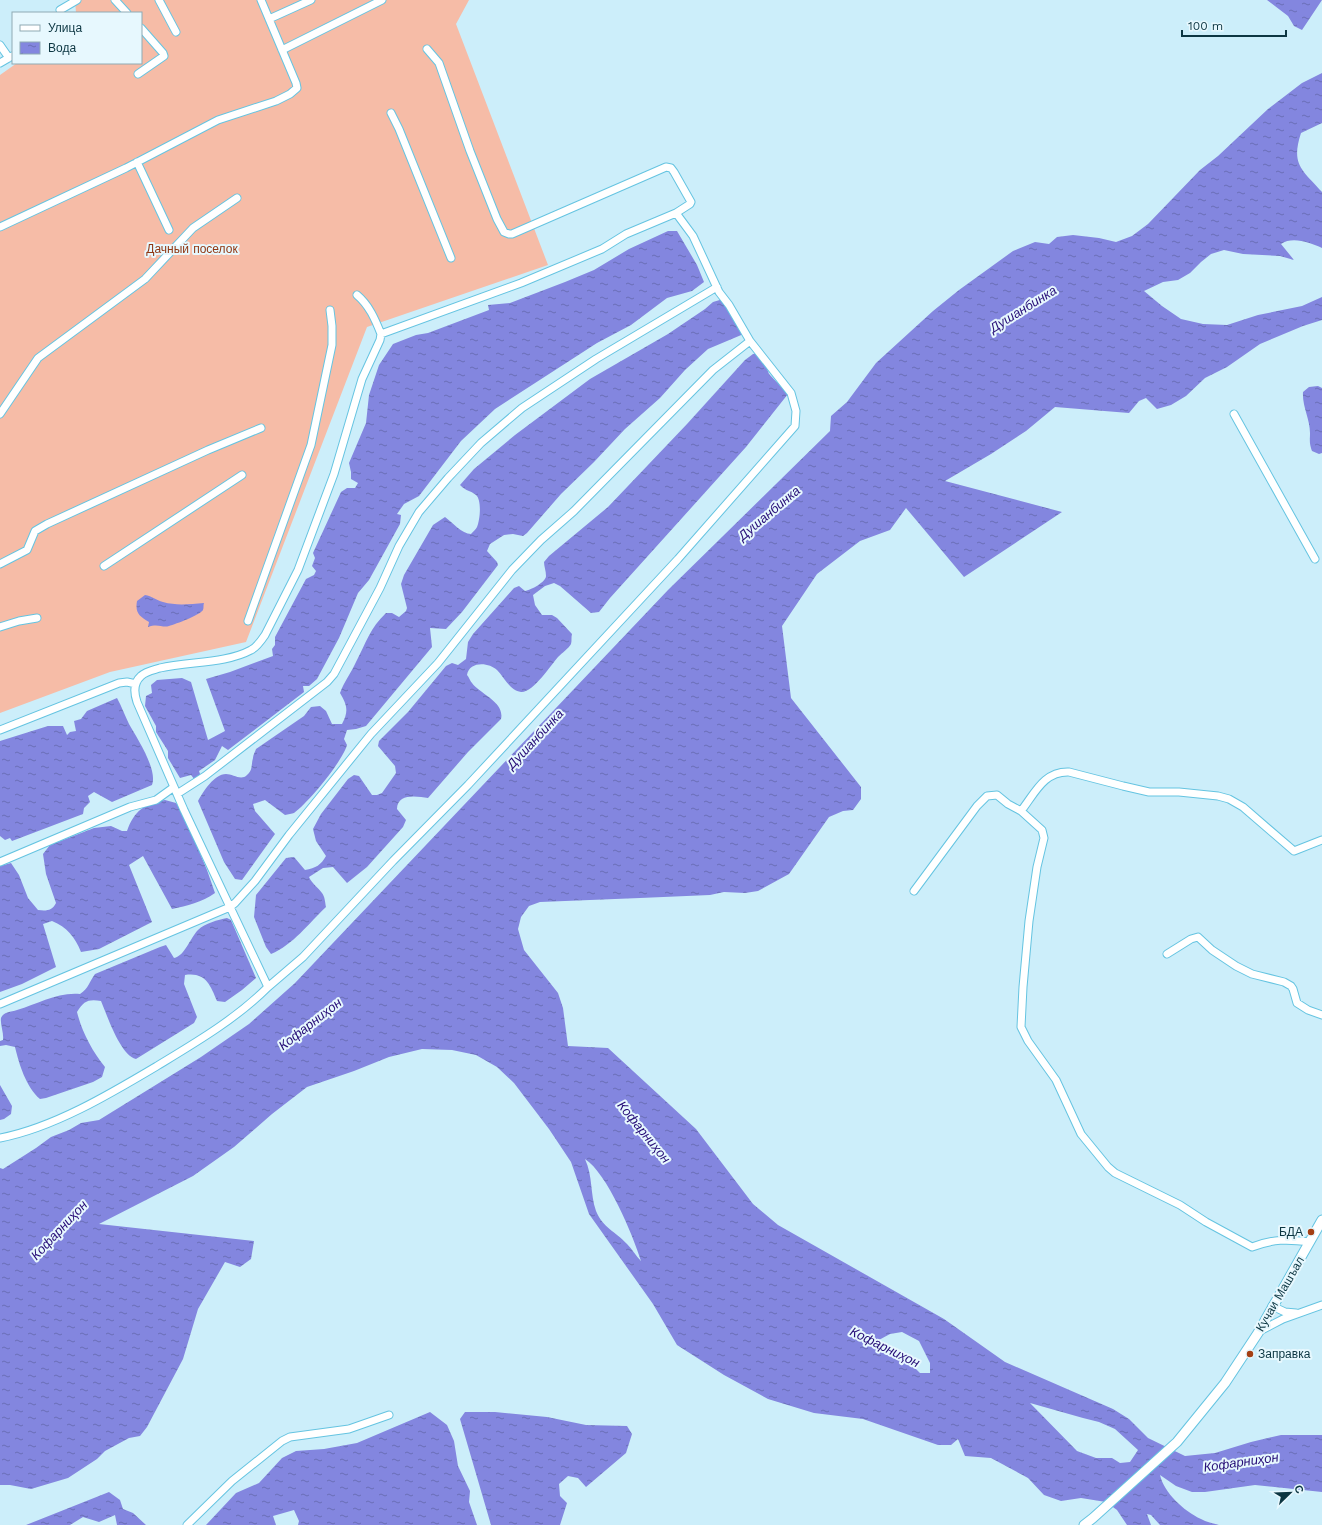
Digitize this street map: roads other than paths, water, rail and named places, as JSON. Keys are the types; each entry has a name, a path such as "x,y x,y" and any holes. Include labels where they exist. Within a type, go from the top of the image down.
{"main road":[{"name":"Кучаи Машъал","path":"1084,1525 1094,1518 1126,1487 1177,1442 1225,1383 1258,1333 1322,1220"}],"street":[{"path":"60,10 77,0"},
{"path":"116,0 126,12"},
{"path":"159,0 176,32"},
{"path":"0,227 137,162 218,120 276,101 294,92 297,88 296,83 260,0"},
{"path":"269,19 311,0"},
{"path":"282,50 382,0"},
{"path":"138,74 164,56 164,53 142,29"},
{"path":"0,45 11,57 0,63"},
{"path":"381,334 521,283 602,249 626,234 676,213 691,202 674,172 671,168 666,167 512,234 506,234 497,219 470,151 439,63 427,50"},
{"path":"391,113 399,129 451,258"},
{"path":"137,162 169,230"},
{"path":"0,414 38,358 145,279 193,228 237,198"},
{"path":"0,1138 18,1135 48,1124 118,1089 202,1038 257,999 268,987 303,957 393,861 468,785 678,560 795,426 796,411 791,393 750,341 717,287 693,236 676,213"},
{"path":"177,794 199,780 327,682 334,674 380,588 399,546 419,512 480,442 522,408 596,359 717,287"},
{"path":"268,987 177,794 134,693 136,684 140,677 148,672 172,665 223,659 241,654 251,650 259,644 266,635 298,570 334,474 362,379 380,340 381,334 371,311 357,295"},
{"path":"248,621 311,445 332,345 330,310"},
{"path":"0,1004 230,907 235,903 255,881 289,835 371,734 438,663 512,570 541,540 574,511 713,370 750,341"},
{"path":"1234,414 1315,559"},
{"path":"0,564 27,550 35,531 47,524 208,450 261,428"},
{"path":"104,566 242,475"},
{"path":"0,627 19,621 37,618"},
{"path":"0,730 119,683 127,682 136,684"},
{"path":"1021,811 1045,779 1053,774 1069,772 1149,792 1179,792 1218,796 1229,799 1243,807 1294,851 1322,840"},
{"path":"0,862 130,807 156,800 174,787"},
{"path":"914,891 977,806 987,796 997,795 1008,804 1021,811 1042,830 1044,838 1037,867 1029,921 1021,1027 1028,1041 1056,1080 1081,1134 1108,1167 1115,1173 1180,1205 1206,1222 1252,1248 1265,1242 1281,1239 1310,1242"},
{"path":"1167,954 1190,939 1195,937 1198,938 1212,950 1236,966 1252,974 1284,982 1291,986 1297,1003 1308,1010 1322,1015"},
{"path":"1258,1333 1283,1319 1322,1305"},
{"path":"1272,1306 1290,1313 1304,1312"},
{"path":"187,1525 232,1481 282,1441 290,1437 349,1429 389,1415"}],"water":[{"path":"1267,0 1322,0 1302,30 1294,26 1288,16"},
{"path":"1322,73 1322,123 1301,133 1297,152 1300,166 1303,171 1322,192 1322,248 1307,242 1296,240 1281,244 1294,260 1280,256 1243,254 1224,250 1211,254 1190,273 1178,280 1163,282 1144,291 1181,319 1203,324 1227,325 1258,315 1302,306 1322,297 1322,320 1303,326 1260,344 1227,367 1205,378 1186,396 1171,405 1157,409 1146,398 1139,401 1129,413 1055,407 1026,431 945,481 1062,512 964,577 906,508 890,530 860,541 817,574 782,626 791,698 861,787 861,799 853,810 843,811 829,817 789,874 758,891 745,893 724,892 710,895 540,902 529,906 521,917 518,929 524,950 558,993 563,1008 568,1046 608,1048 696,1129 753,1204 778,1225 944,1319 1005,1362 1113,1409 1129,1419 1148,1438 1185,1456 1215,1453 1281,1435 1322,1435 1322,1492 1255,1485 1205,1492 1192,1492 1176,1486 1160,1475 1162,1482 1170,1495 1176,1501 1195,1516 1219,1525 1160,1525 1151,1515 1147,1514 1151,1525 1127,1525 1117,1510 1106,1502 1081,1498 1061,1501 1044,1495 1028,1478 991,1458 965,1456 958,1439 951,1445 938,1445 863,1419 814,1413 768,1399 724,1375 677,1345 653,1304 589,1214 571,1162 549,1129 514,1083 497,1067 476,1055 452,1050 422,1049 389,1057 307,1087 272,1114 234,1147 193,1176 99,1224 254,1241 251,1259 240,1267 225,1262 198,1309 183,1359 147,1427 140,1436 129,1438 105,1451 97,1459 68,1478 31,1489 10,1485 0,1485 0,1168 3,1169 51,1137 69,1130 81,1123 99,1120 201,1057 249,1024 295,983 668,590 830,431 831,416 847,402 876,363 933,311 1013,251 1035,242 1049,244 1057,237 1073,235 1099,238 1116,242 1132,236 1148,224 1200,170 1218,156 1268,109 1302,83","holes":["585,1159 602,1177 610,1191 626,1221 641,1261 627,1244 602,1222 599,1217 594,1205 588,1165","902,1332 919,1341 930,1363 930,1373 920,1373 909,1362 877,1341 890,1334","1030,1403 1099,1422 1115,1429 1138,1450 1130,1462 1120,1463 1112,1458 1096,1458 1077,1451"]},
{"path":"668,231 677,231 697,265 704,282 692,291 667,298 631,325 597,343 495,409 461,441 419,496 404,504 397,514 401,515 400,524 369,580 358,593 339,638 317,679 309,686 303,686 304,692 228,750 222,746 215,760 199,771 201,777 195,780 191,775 180,778 168,758 168,751 156,732 156,726 145,706 146,696 152,693 151,685 157,680 182,678 191,682 208,740 225,731 206,679 273,656 272,649 275,645 275,637 306,579 314,575 316,571 312,566 315,558 313,553 341,492 347,488 355,488 358,483 351,479 349,463 366,423 369,395 379,365 393,344 416,335 428,333 489,310 488,305 510,303 565,282 594,270 629,249"},
{"path":"723,299 746,333 708,349 685,370 660,398 625,429 561,494 527,533 523,536 513,534 504,535 490,544 487,551 498,565 462,612 446,629 430,628 432,647 366,726 347,730 344,739 347,745 339,761 308,800 294,813 285,815 265,800 253,804 255,811 275,834 242,880 235,879 224,862 198,801 209,784 217,777 229,774 245,777 251,769 253,756 256,749 304,716 311,707 320,706 326,711 332,724 342,724 346,715 346,705 340,693 376,624 386,613 392,613 399,617 406,611 407,608 401,584 404,575 433,525 445,517 464,532 471,534 477,527 480,510 478,498 474,493 460,485 474,469 515,435 590,379 668,334 713,302"},
{"path":"759,353 762,355 769,374 788,394 746,447 599,612 591,613 560,586 554,583 545,586 533,595 535,605 542,615 552,615 557,618 572,634 570,646 558,657 536,683 526,691 521,692 514,689 497,670 489,665 480,664 471,667 467,675 471,682 496,703 501,713 501,719 468,752 428,798 413,796 400,800 397,809 406,820 403,827 367,867 347,883 333,867 323,868 309,877 323,895 326,907 294,939 271,954 266,947 254,917 256,895 286,858 294,857 305,870 315,867 322,862 326,856 316,841 313,829 321,814 348,779 354,775 359,776 372,795 382,793 396,773 395,766 378,746 379,741 408,712 446,666 452,663 458,665 466,659 468,642 473,634 514,588 519,586 525,591 544,581 546,576 544,562 549,556 608,507 687,424 745,360 753,354"},
{"path":"1318,386 1322,388 1322,453 1319,454 1312,451 1311,448 1310,428 1303,397 1303,392 1309,387"},
{"path":"145,595 173,604 204,603 203,609 193,617 172,625 155,625 148,627 149,622 140,616 137,611 137,601"},
{"path":"117,698 129,724 146,754 152,771 152,785 112,802 94,792 88,796 90,802 84,808 83,814 12,841 10,838 5,840 0,836 0,741 48,726 63,726 67,735 70,732 76,731 74,721 81,719 87,711"},
{"path":"165,800 176,803 183,813 215,893 205,899 172,909 143,856 129,865 152,922 99,949 81,952 73,937 62,926 52,921 43,924 56,967 22,984 0,992 0,866 11,863 19,875 28,898 38,910 48,910 53,908 56,903 46,874 43,854 50,845 94,828 111,826 122,831 127,831 133,818 141,809 152,803"},
{"path":"227,918 231,920 256,978 225,1002 217,1001 212,989 202,977 197,975 185,975 184,984 197,1017 194,1023 136,1059 130,1056 119,1043 101,1001 97,1000 84,1003 77,1012 88,1041 105,1067 102,1077 93,1082 40,1099 27,1082 15,1047 6,1045 0,1046 0,1041 3,1040 1,1018 5,1013 25,1008 55,997 80,994 87,987 95,974 166,945 174,958 178,957 195,933 204,925"},
{"path":"0,1085 12,1106 11,1114 0,1120"},
{"path":"430,1412 447,1425 454,1441 458,1466 470,1491 469,1502 477,1525 298,1525 299,1521 294,1510 273,1516 276,1525 206,1525 236,1493 259,1483 282,1458 296,1451 324,1449 357,1443"},
{"path":"465,1412 495,1412 547,1417 586,1425 627,1426 632,1434 626,1453 586,1487 578,1478 568,1476 559,1484 560,1496 567,1503 560,1525 491,1525 460,1419"},
{"path":"109,1492 120,1500 123,1509 133,1513 146,1525 117,1525 115,1515 99,1522 83,1517 70,1525 26,1525"}],"place":[{"name":"БДА","path":"1311,1232"},
{"name":"Заправка","path":"1250,1354"}],"park label":[{"name":"Дачный поселок","path":"192,249"}],"water label":[{"name":"Душанбинка","path":"1023,309"},
{"name":"Душанбинка","path":"769,513"},
{"name":"Душанбинка","path":"535,739"},
{"name":"Кофарниҳон","path":"310,1024"},
{"name":"Кофарниҳон","path":"644,1132"},
{"name":"Кофарниҳон","path":"59,1230"},
{"name":"Кофарниҳон","path":"885,1347"},
{"name":"Кофарниҳон","path":"1241,1462"}]}
